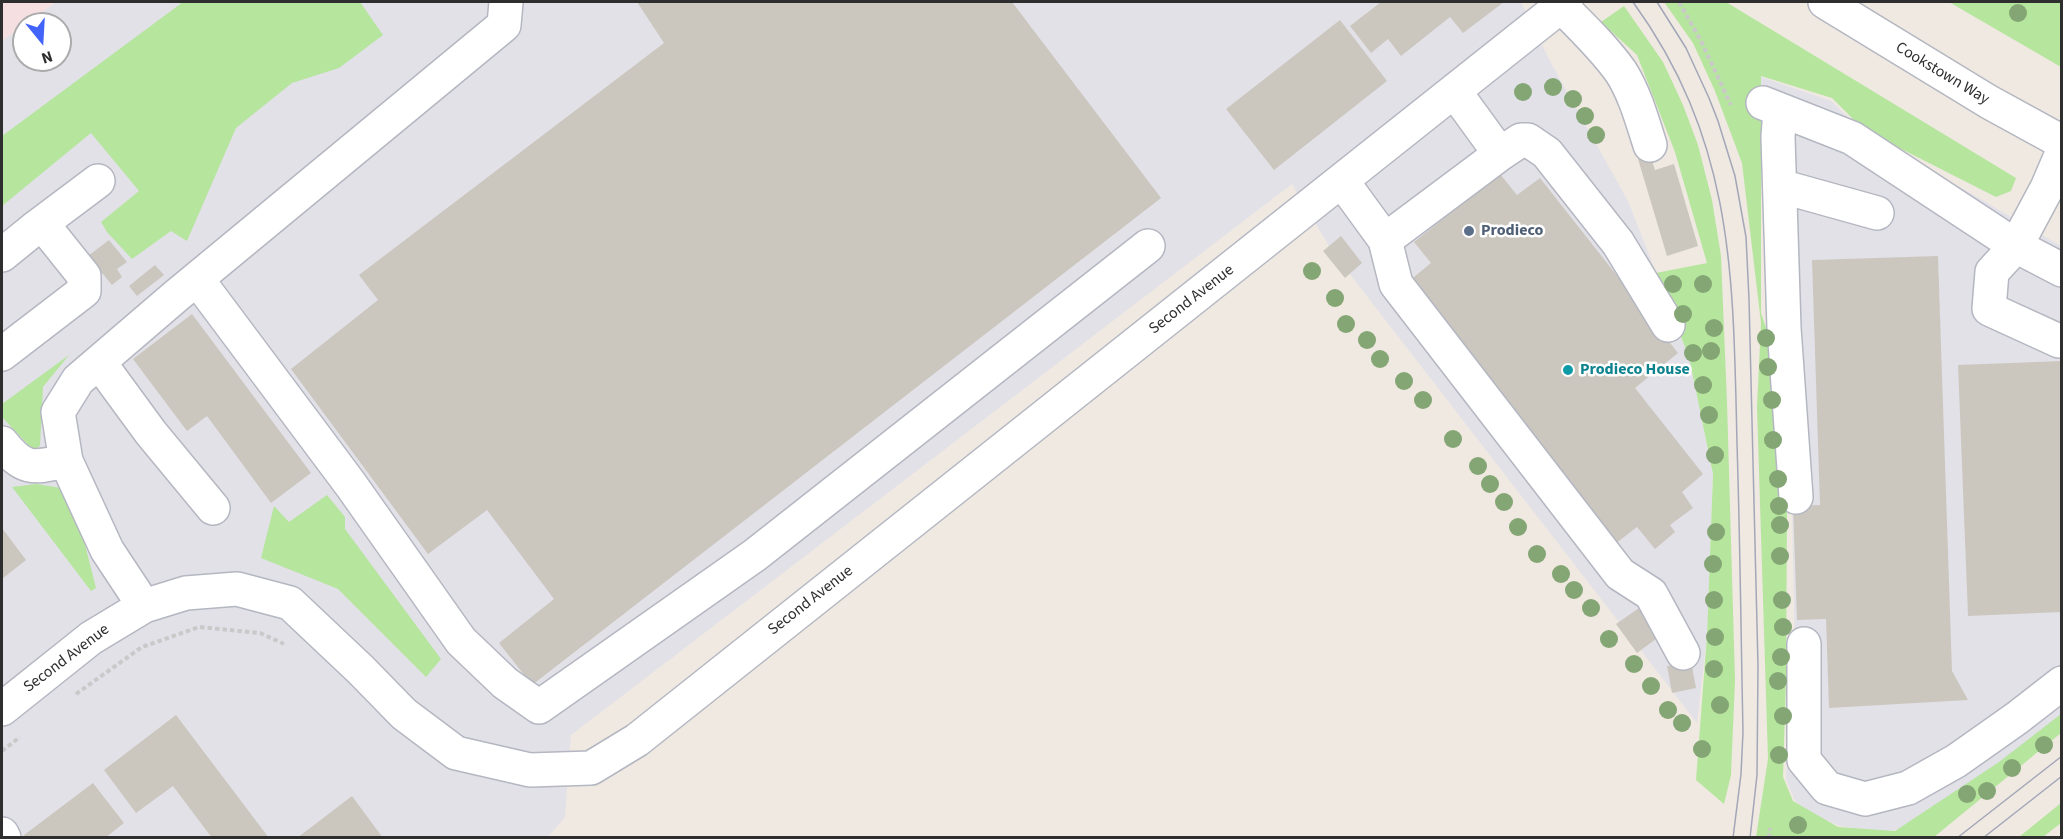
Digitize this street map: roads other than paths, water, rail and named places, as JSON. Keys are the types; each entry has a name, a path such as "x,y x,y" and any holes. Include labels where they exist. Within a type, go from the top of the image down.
{"street":[{"path":"144,606 107,550 66,461 58,412 78,380 504,25 506,2"},
{"name":"Cookstown Way","path":"1825,2 1989,102 2061,142"},
{"path":"1564,4 1621,73 1637,105 1650,145"},
{"name":"Second Avenue","path":"2,709 91,638 144,606 186,593 237,589 290,603 404,714 456,753 530,770 591,768 637,740 1564,4"},
{"path":"1455,92 1500,154"},
{"path":"1796,497 1784,328 1778,136 1759,109 1852,138 2016,246 2061,270"},
{"path":"1385,240 1500,154 1521,140 1528,140 1547,153 1618,243 1668,325"},
{"path":"2059,341 1989,309 1992,272 2016,246 2047,188 2061,153"},
{"path":"2,255 98,181"},
{"path":"1342,181 1385,240 1396,284 1620,574 1652,594 1683,653"},
{"path":"1780,186 1877,213"},
{"path":"2,354 84,291 84,276 48,231 34,229"},
{"path":"197,279 351,485 461,641 505,683 538,707 755,555 1148,246"},
{"path":"99,362 151,433 213,508"},
{"path":"2,443 14,458 36,467 66,461"},
{"path":"1804,644 1804,760 1827,788 1865,799 1908,788 1956,761 2061,683"}],"tram line":[{"path":"1633,2 1667,55 1692,107 1710,160 1722,213 1729,268 1736,382 1743,732 1741,774 1733,838"},
{"path":"1657,2 1686,48 1718,121 1735,176 1746,237 1758,666 1757,775 1750,838"},
{"path":"1957,838 2062,756"},
{"path":"1983,838 2062,776"}],"place":[{"name":"Prodieco","path":"1469,231"},
{"name":"Prodieco House","path":"1568,370"}]}
